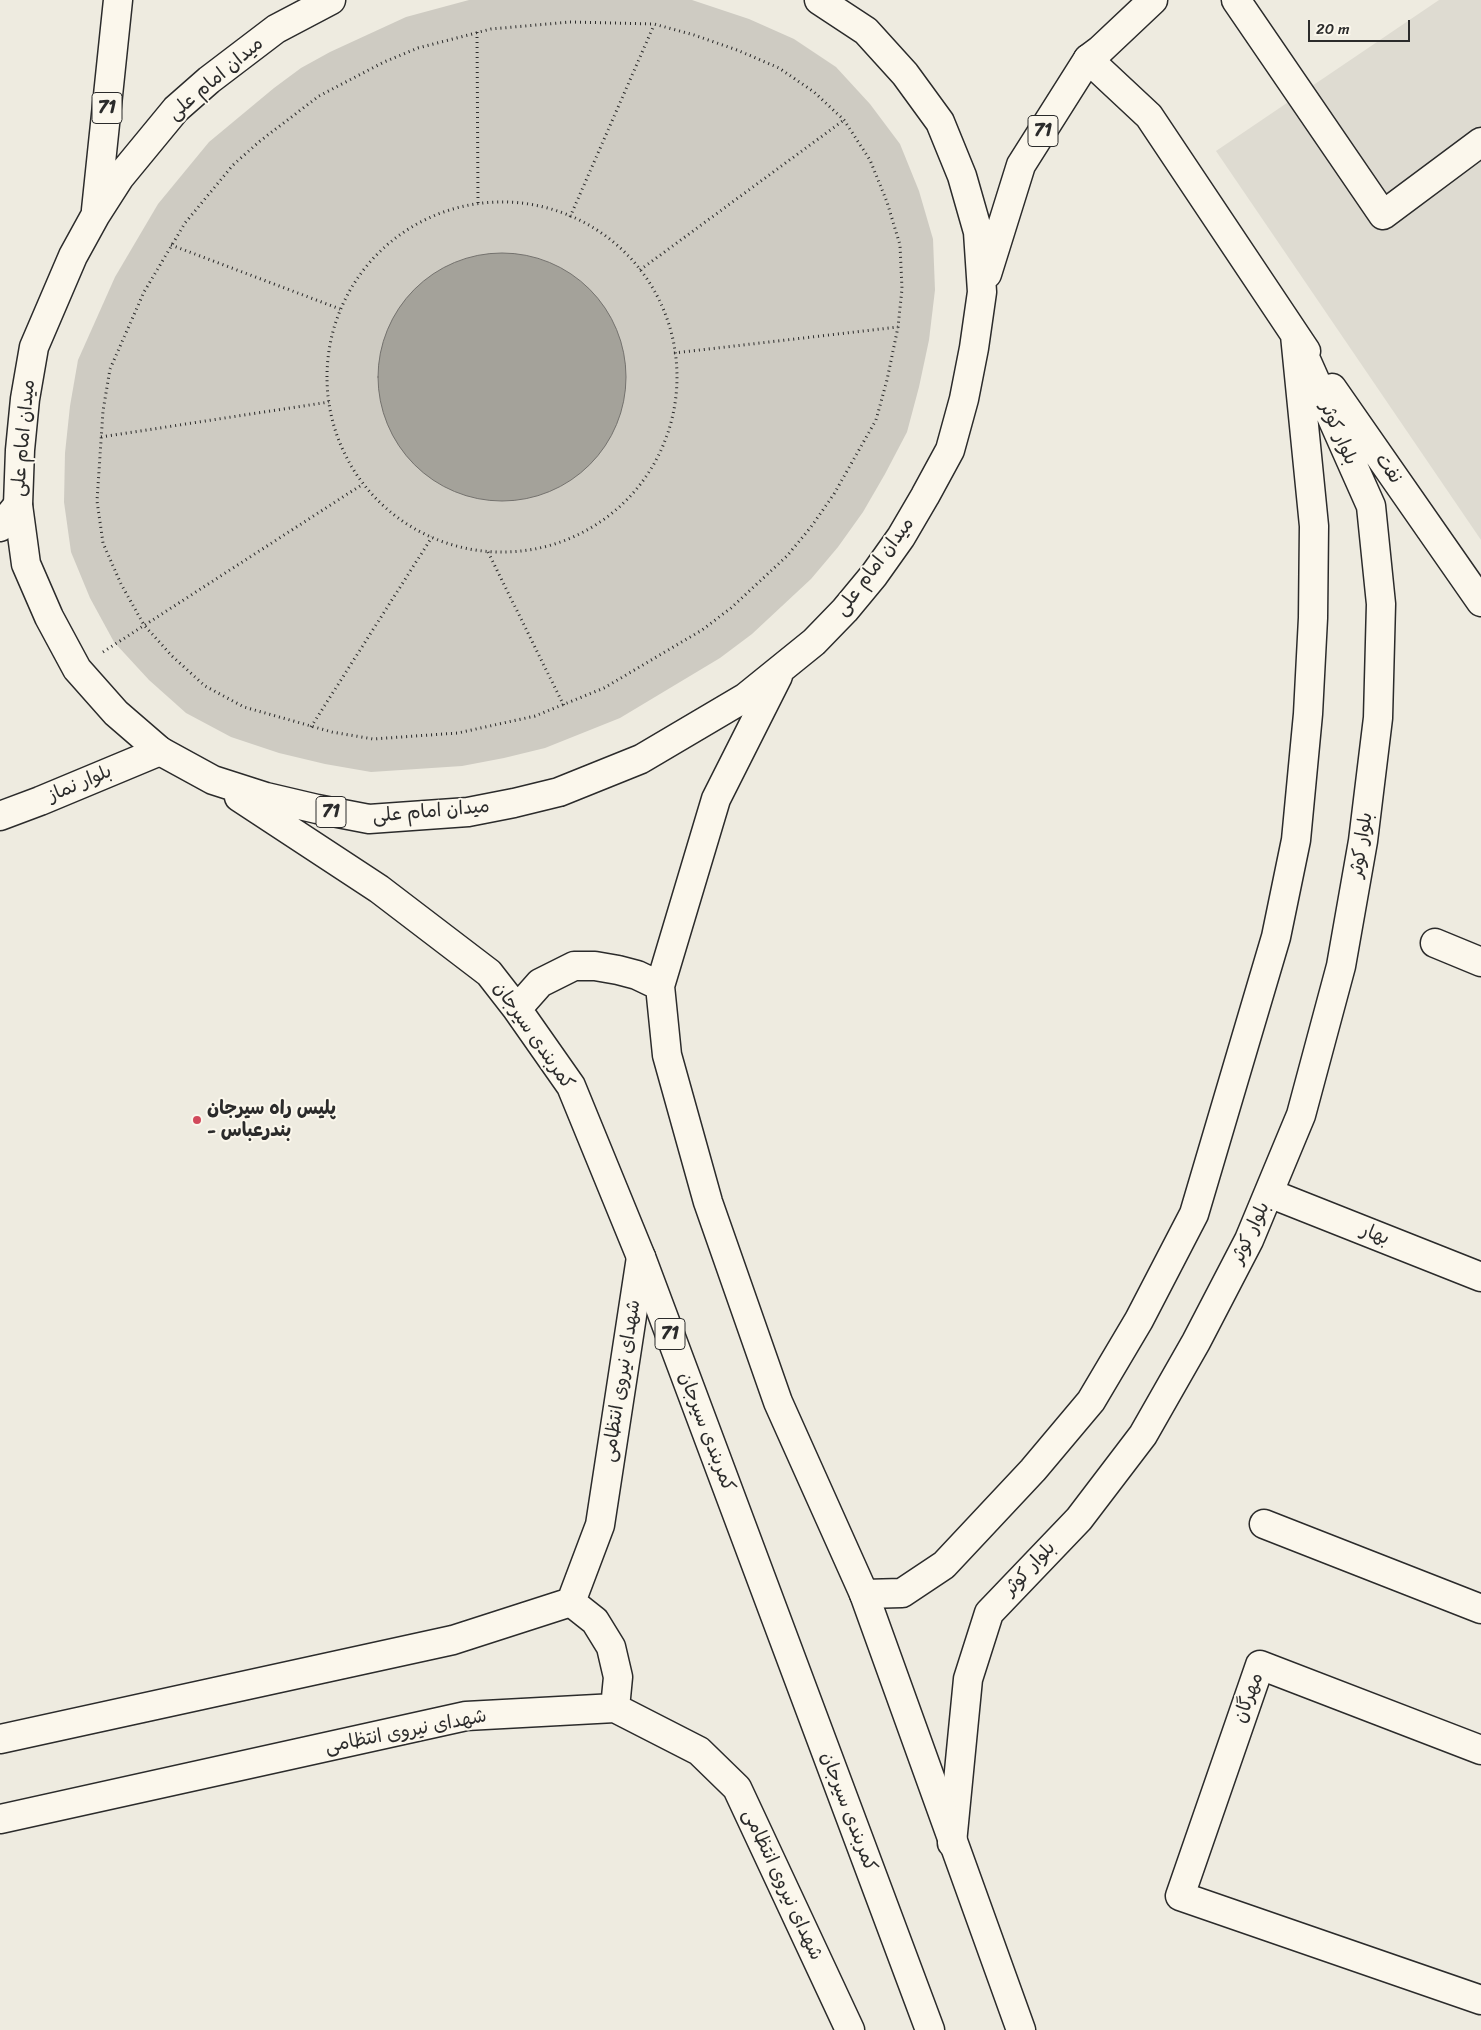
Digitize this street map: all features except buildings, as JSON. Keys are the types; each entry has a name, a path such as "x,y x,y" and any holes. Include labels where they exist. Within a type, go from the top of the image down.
{"main road":[{"name":"71","path":"95,216 118,0"},
{"name":"میدان امام علی","path":"331,0 276,29 209,80 176,109 120,177 95,216 73,256 34,347 25,399 20,450 18,505 26,564 49,617 76,669 116,713 160,751 213,780 266,797 369,819 459,812 514,804 558,792 641,759 746,697 814,642 846,610 874,575 901,537 925,496 950,450 962,407 974,348 982,292 978,232 962,176 940,122 905,74 866,31 819,0"},
{"name":"71","path":"982,292 1021,165 1088,59 1154,0"},
{"path":"1236,0 1383,215 1481,142"},
{"path":"1088,59 1149,116 1295,336"},
{"name":"نفت","path":"1295,336 1481,602"},
{"name":"بلوار کوثر","path":"952,1843 968,1679 989,1613 1078,1518 1143,1434 1196,1342 1245,1249 1301,1114 1341,966 1364,841 1378,718 1382,604 1371,506 1295,336"},
{"name":"بلوار کوثر","path":"864,1594 902,1593 944,1565 1033,1470 1091,1401 1139,1320 1194,1214 1276,937 1296,840 1308,714 1312,637 1314,526 1295,336"},
{"path":"0,527 18,505"},
{"name":"71","path":"781,670 716,799 660,986 667,1055 708,1202 778,1402 864,1594 952,1843 1021,2030"},
{"name":"بلوار نماز","path":"0,816 160,751"},
{"name":"کمربندی سیرجان","path":"213,780 387,895 489,973 517,1009 571,1086 640,1256 930,2030"},
{"path":"1436,943 1481,962"},
{"path":"517,1009 540,983 574,966 595,966 618,970 637,975 660,986"},
{"name":"بهار","path":"1269,1193 1481,1277"},
{"name":"شهدای نیروی انتظامی","path":"571,1602 600,1525 640,1256"},
{"path":"1264,1524 1481,1609"},
{"path":"0,1739 453,1640 571,1602 595,1621 611,1647 618,1677 614,1708"},
{"name":"مهرگان","path":"1481,1750 1260,1665 1180,1896 1481,2000"},
{"name":"شهدای نیروی انتظامی","path":"0,1819 466,1716 614,1708 699,1751 737,1788 850,2030"}],"path":[{"path":"570,22 654,24 737,50 779,68 814,92 844,120 870,160 887,202 900,245 902,289 898,327 876,420 834,494 811,527 787,556 732,608 702,630 604,688 564,706 535,716 497,726 458,732 374,738 311,727 244,707 205,686 172,656 144,626 121,584 103,543 97,501 101,437 110,370 144,292 190,216 233,165 260,141 318,96 384,62 418,48 477,32 529,24 570,22"},
{"path":"570,217 654,24"},
{"path":"477,32 478,203"},
{"path":"640,270 844,120"},
{"path":"515,202 551,209 570,217 585,223 615,244 640,270 660,302 672,336 677,373 674,409 664,444 646,477 622,505 594,527 560,543 525,551 488,552 452,546 418,531 388,510 363,484 344,452 331,418 326,381 329,344 340,310 357,277 381,250 410,227 443,211 478,203 515,202"},
{"path":"171,245 340,310"},
{"path":"674,353 898,327"},
{"path":"101,437 329,402"},
{"path":"76,669 363,484"},
{"path":"311,727 432,537"},
{"path":"488,552 564,706"}],"shaded area":[{"path":"469,0 692,0 749,19 794,39 836,67 870,104 900,144 919,191 933,239 935,290 929,340 907,432 863,512 838,547 811,579 752,634 720,658 620,718 545,748 462,766 371,772 279,753 231,737 186,713 149,680 114,642 90,598 71,552 64,502 65,453 70,406 78,360 115,277 158,204 209,142 274,88 301,68 330,52 406,17"},
{"path":"1439,0 1481,0 1481,540 1216,151"},
{"path":"502,253 538,259 560,268 580,281 598,299 611,319 620,341 626,377 620,413 611,435 598,455 580,473 560,486 538,495 502,501 466,495 444,486 424,473 406,455 393,435 384,413 378,377 384,341 393,319 406,299 424,281 444,268 466,259"}],"place":[{"name":"پلیس راه سیرجان - بندرعباس","path":"197,1120"}]}
